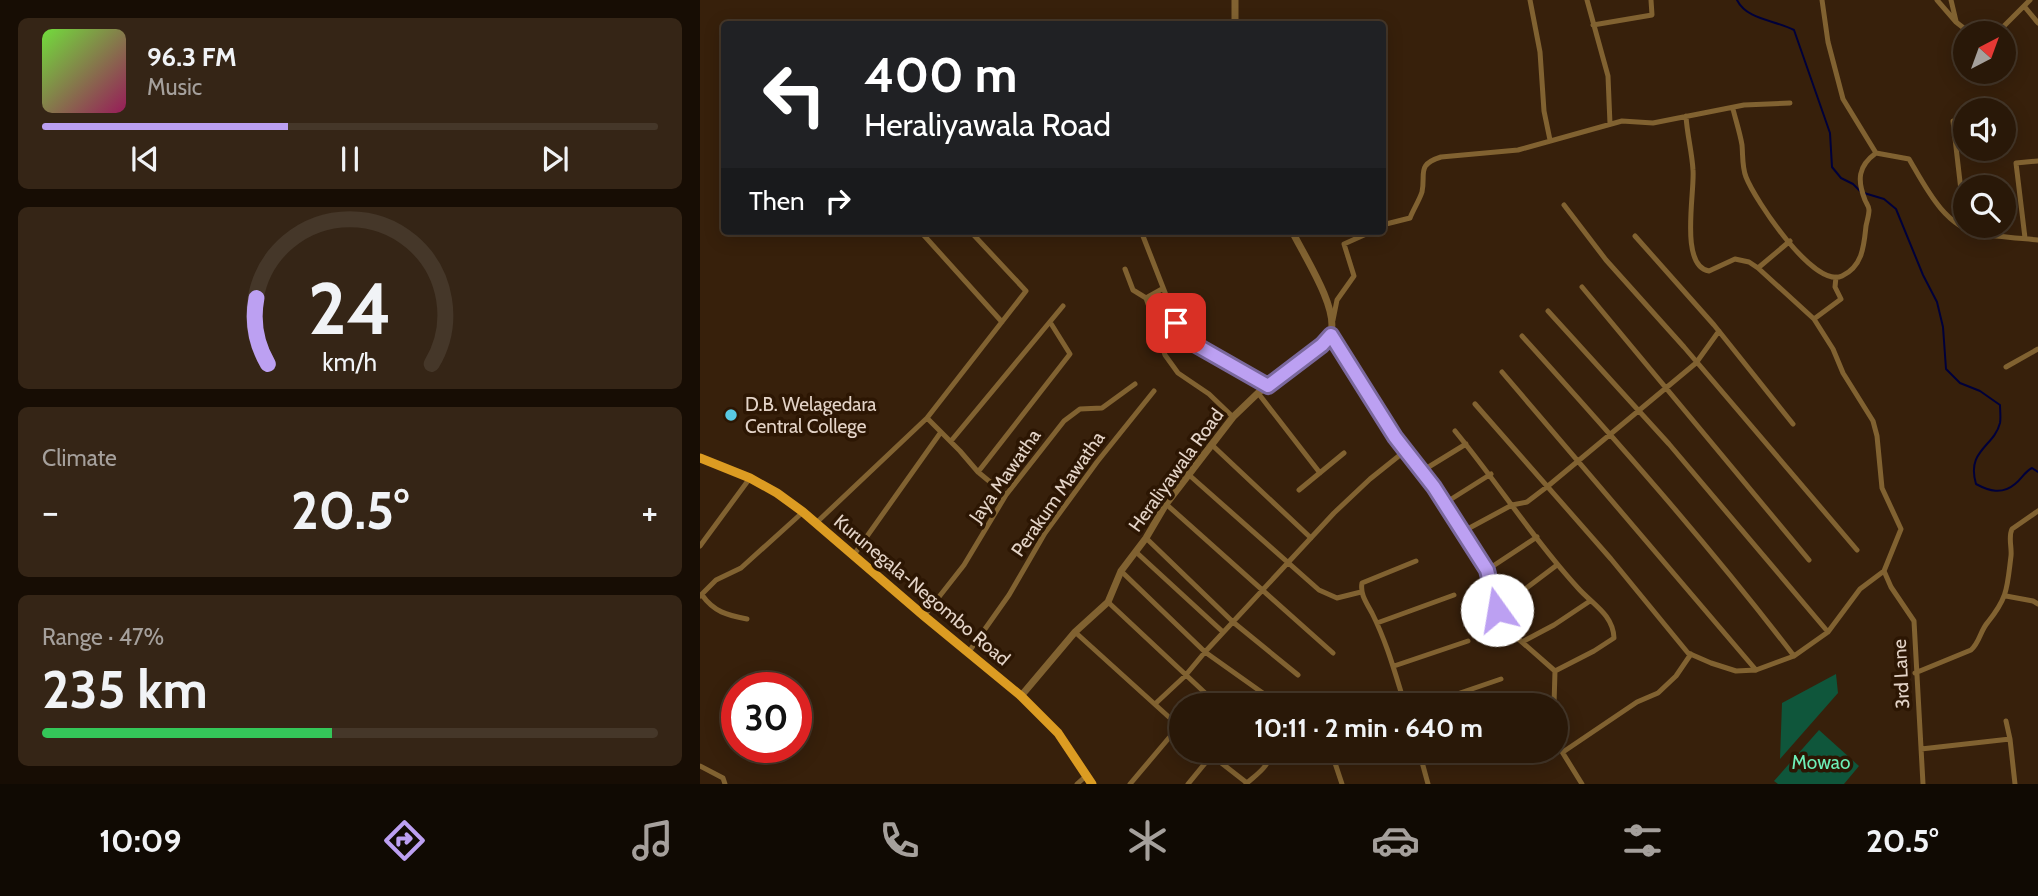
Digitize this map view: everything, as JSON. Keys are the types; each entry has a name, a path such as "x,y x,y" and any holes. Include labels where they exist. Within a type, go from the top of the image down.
{"main road":[{"name":"Kurunegala-Negombo Road","path":"700,458 750,478 778,493 803,512 924,617 1021,696 1058,733 1089,780"}],"street":[{"path":"1235,0 1235,21"},
{"path":"1530,0 1540,52 1544,111 1550,140"},
{"path":"1587,0 1608,76 1610,124"},
{"path":"1593,25 1652,15 1651,0"},
{"path":"1822,0 1828,43 1843,99 1876,153"},
{"path":"1937,0 1955,21"},
{"path":"1951,0 1956,21"},
{"path":"2009,21 2030,0"},
{"path":"2024,6 2038,23"},
{"path":"1386,224 1410,218 1422,191 1422,170 1429,161 1459,155 1518,150 1622,121 1653,123 1744,105 1790,103"},
{"path":"1733,109 1742,144 1745,174 1756,200 1804,260 1827,275 1844,275 1858,262 1866,245 1869,208 1864,198 1860,175 1864,162 1876,153 1909,159 1936,203 1953,219"},
{"path":"1475,404 1611,559 1667,628 1691,654 1711,663 1736,671 1756,670 1794,656 1828,632 1860,589 1884,570 1901,528 1882,488 1873,421 1814,319 1759,268 1741,259 1729,261 1709,271 1698,264 1690,239 1694,172 1686,116"},
{"path":"2025,238 2016,163 2038,161"},
{"path":"1564,205 1606,260 1857,550"},
{"path":"924,235 1002,322"},
{"path":"816,523 927,418 1026,292 974,235"},
{"path":"1142,235 1182,337 1268,386"},
{"path":"1294,235 1325,297 1332,323"},
{"path":"1364,235 1344,244 1354,276 1337,300 1331,335 1405,451 1445,503 1487,570 1497,610 1506,628 1555,671"},
{"path":"1635,236 1719,331 1793,424"},
{"path":"2016,237 2038,240"},
{"path":"1759,268 1790,242"},
{"path":"1125,269 1133,290 1146,298 1165,355 1178,373 1209,394 1233,417"},
{"path":"1814,319 1841,299 1835,287 1836,277"},
{"path":"1582,287 1809,560"},
{"path":"1146,298 1162,289"},
{"path":"951,441 1063,306"},
{"path":"1548,311 1639,410 1828,632"},
{"path":"978,472 1070,354 1050,322"},
{"path":"1462,532 1512,505 1527,502 1548,486 1696,363 1719,331"},
{"name":"Heraliyawala Road","path":"1021,696 1075,632 1108,602 1121,571 1146,538 1166,504 1233,417 1258,393 1322,345 1331,335"},
{"path":"1522,336 1611,433 1794,656"},
{"path":"2006,367 2038,349"},
{"path":"1502,372 1579,459 1706,614 1756,670"},
{"name":"Jaya Mawatha","path":"924,617 964,565 1006,495 1064,421 1080,409 1102,408 1135,384"},
{"name":"Perakum Mawatha","path":"968,653 1009,595 1045,533 1154,391"},
{"path":"1258,393 1320,473"},
{"path":"927,418 978,472 1006,495"},
{"path":"1455,431 1557,565 1611,622 1614,638 1555,671"},
{"path":"853,556 941,432"},
{"path":"1211,444 1311,538"},
{"path":"1422,471 1466,444"},
{"path":"1155,704 1185,676 1311,538 1370,479 1405,451"},
{"path":"1299,490 1343,453"},
{"path":"1188,474 1319,590 1337,598 1361,592"},
{"path":"1445,503 1490,474"},
{"path":"700,546 750,478"},
{"path":"1166,504 1333,653"},
{"path":"1915,673 1971,650 1981,639 1988,622 2006,596 2011,551 2009,533 2038,511"},
{"path":"747,619 719,612 701,595 716,580 741,568 803,512"},
{"path":"1487,570 1536,537"},
{"path":"1146,538 1233,622 1298,675"},
{"path":"1136,552 1223,632"},
{"path":"1402,693 1377,623 1361,592 1362,583 1416,561"},
{"path":"1497,610 1557,565"},
{"name":"3rd Lane","path":"1884,570 1891,587 1914,621 1923,784"},
{"path":"1121,571 1205,652 1264,693"},
{"path":"1377,623 1454,595"},
{"path":"2006,596 2036,602 2038,595"},
{"path":"1522,642 1590,601"},
{"path":"1108,602 1204,693"},
{"path":"1075,632 1169,717"},
{"path":"1394,666 1468,641"},
{"path":"1568,749 1637,702 1658,693 1676,676 1691,654"},
{"path":"1554,693 1555,671"},
{"path":"1460,693 1501,679"},
{"path":"2006,721 2015,784"},
{"path":"1922,749 2010,739"},
{"path":"1130,784 1169,740"},
{"path":"1568,760 1582,784"},
{"path":"1188,784 1206,763"},
{"path":"1221,763 1246,783 1268,763"},
{"path":"1335,763 1342,784"},
{"path":"1423,763 1429,784"},
{"path":"700,766 723,778 725,784"},
{"path":"1077,784 1089,780"}],"green space":[{"path":"1836,674 1838,693 1780,759 1782,703"},
{"name":"Mowao","path":"1819,730 1859,766 1844,784 1778,784 1774,781"}],"waterway":[{"path":"1737,0 1754,16 1794,30 1830,133 1832,167 1841,178 1860,191"},
{"path":"1864,193 1884,199 1896,209 1937,302 1943,327 1946,369 1960,383 1980,391 2000,405 1997,431 1975,464 1976,484 2000,491 2015,484 2032,468 2038,472"}],"place":[{"name":"D.B. Welagedara Central College","path":"731,415"}],"route":[{"path":"1176,323 1182,337 1268,386 1322,345 1331,335 1395,437 1434,487 1487,570 1497,610"}]}
